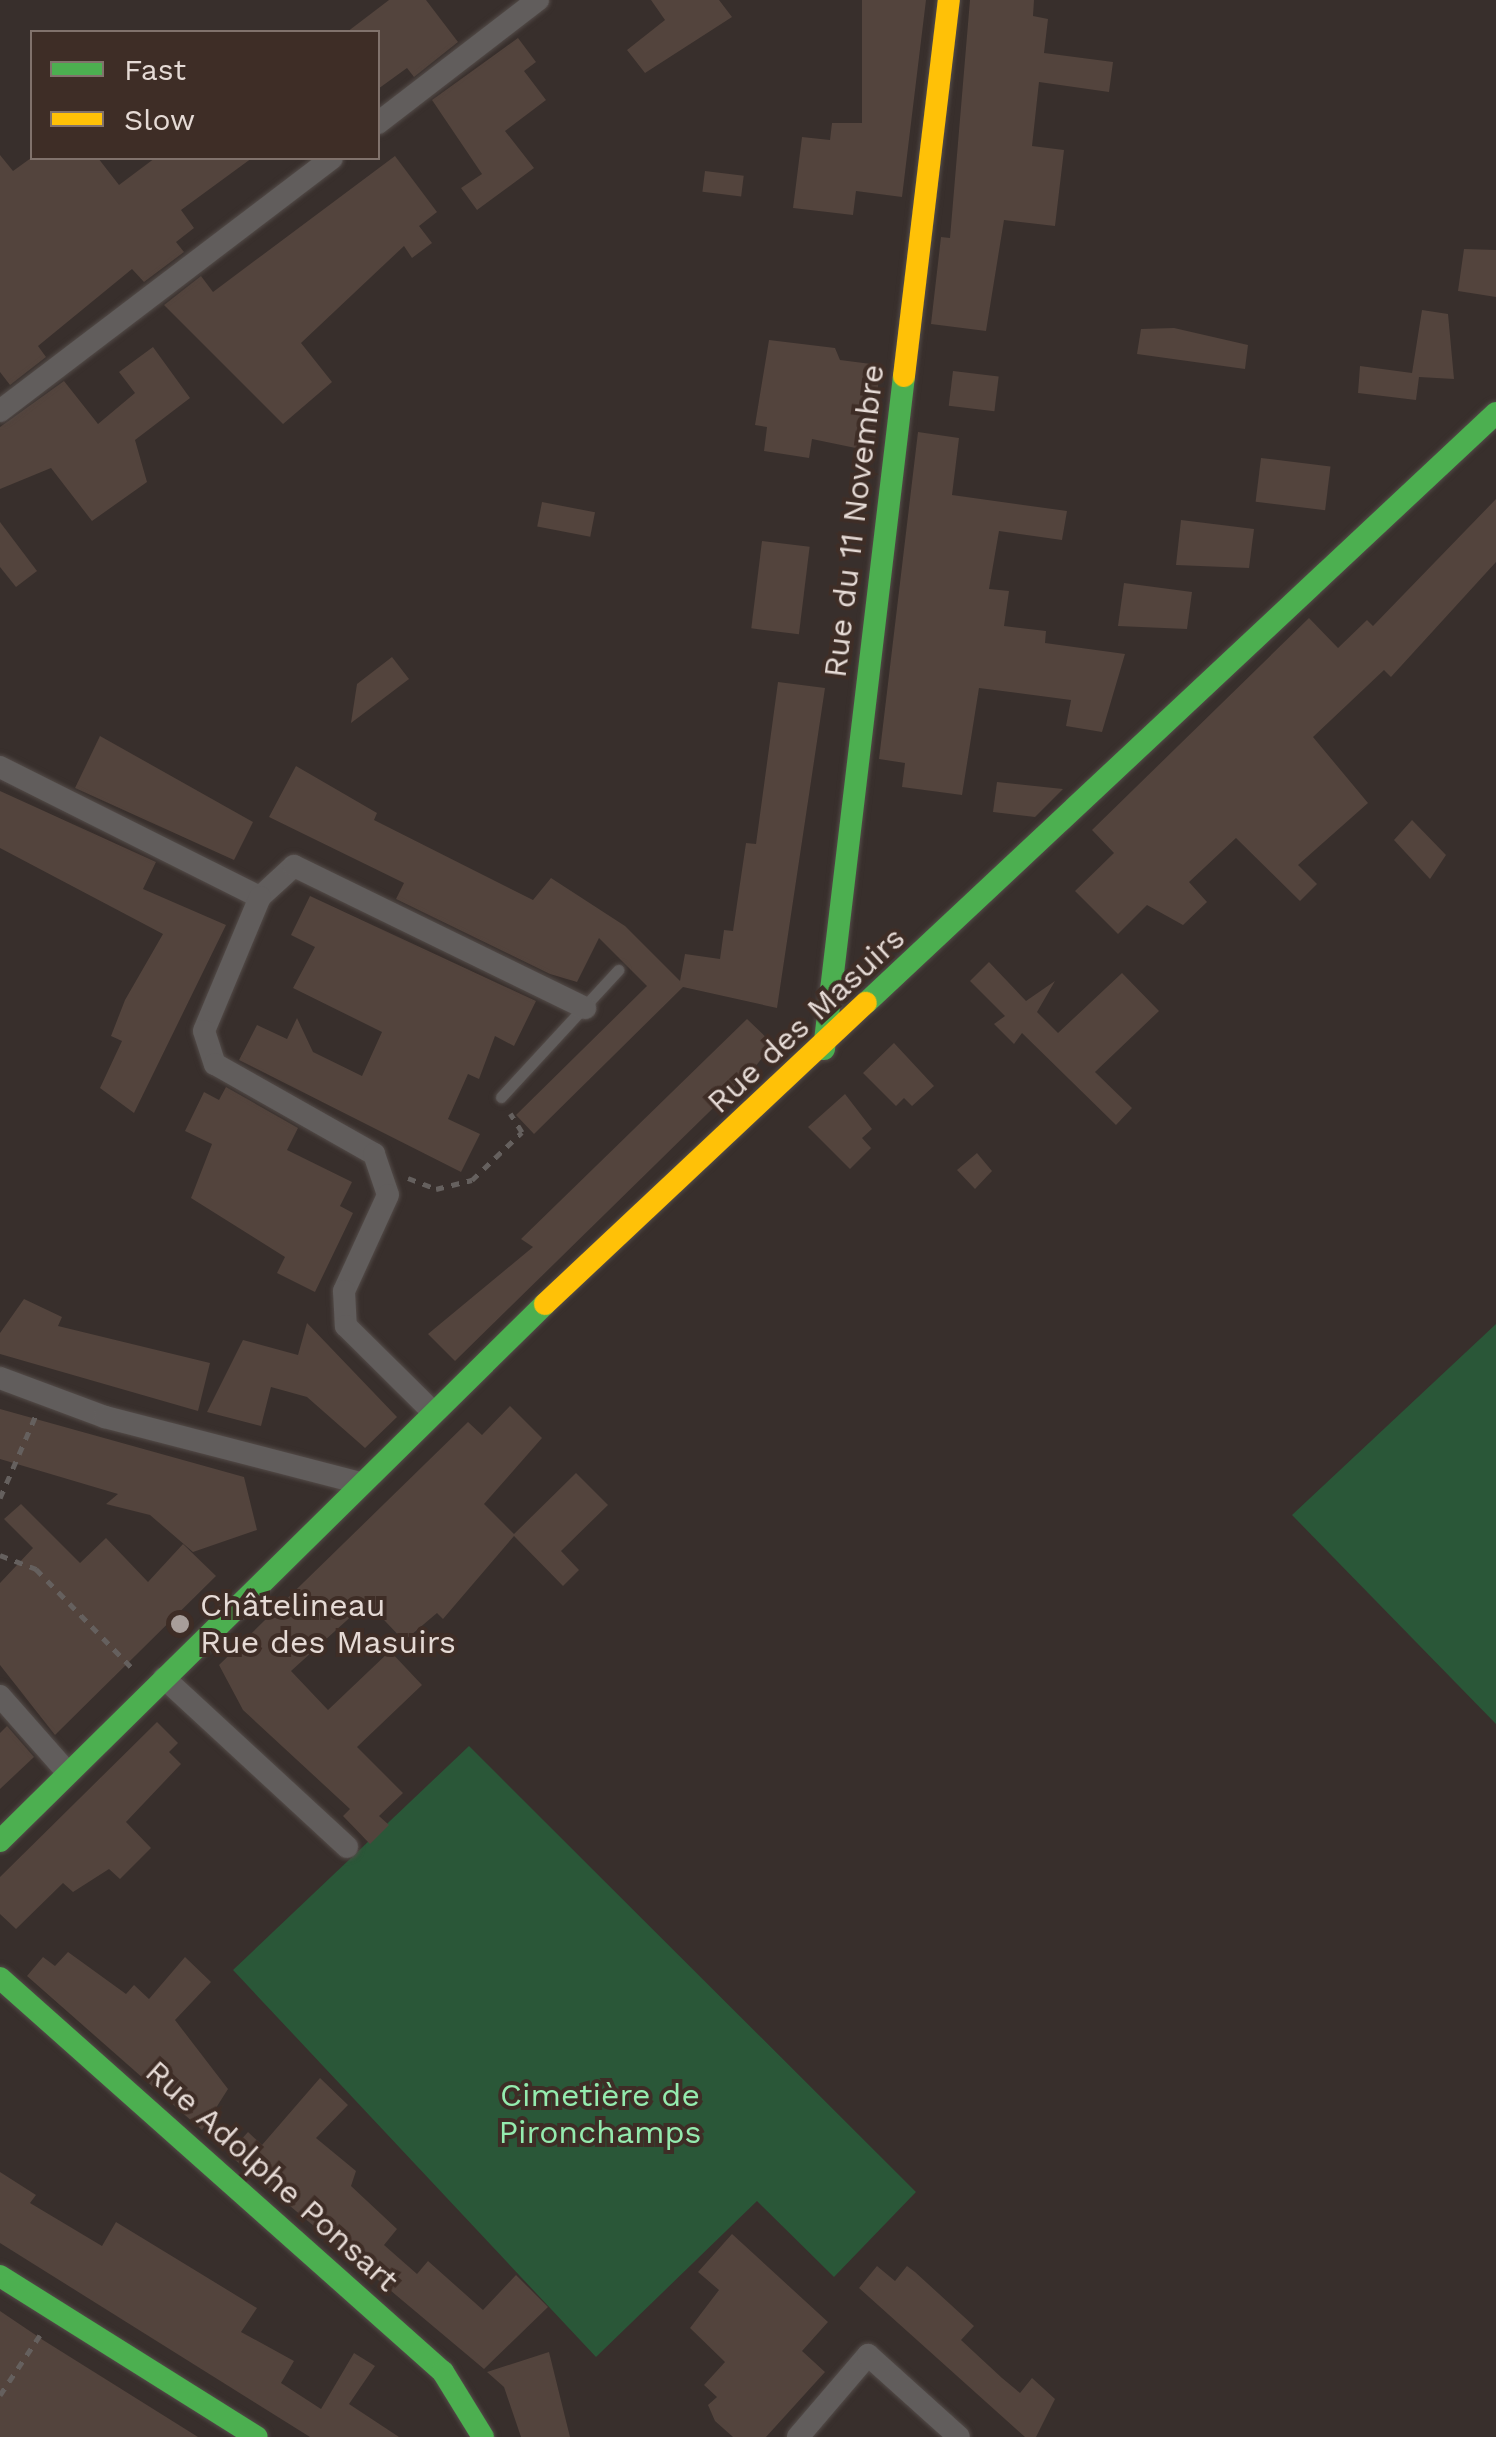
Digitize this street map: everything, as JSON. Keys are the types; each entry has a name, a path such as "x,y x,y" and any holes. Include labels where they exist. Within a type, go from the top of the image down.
{"street":[{"path":"380,121 538,0"},
{"name":"Rue du 11 Novembre","path":"824,1049 949,0"},
{"path":"0,411 329,160"},
{"name":"Rue des Masuirs","path":"0,1841 433,1412 824,1049 1496,413"},
{"path":"0,767 260,897"},
{"path":"433,1412 346,1326 344,1291 388,1195 374,1154 214,1064 204,1031 260,897 294,866 584,1008"},
{"path":"0,1378 44,1394 361,1483"},
{"path":"158,1684 347,1846"},
{"path":"0,1696 68,1773"},
{"name":"Rue Adolphe Ponsart","path":"0,1978 444,2372 483,2437"},
{"path":"0,2276 258,2437"},
{"path":"798,2437 868,2355 959,2437"}],"lane":[{"path":"501,1098 618,970"}],"path":[{"path":"378,1166 436,1190 472,1180 522,1132 501,1098"},
{"path":"0,1498 44,1394"},
{"path":"0,1554 36,1569 158,1684"},
{"path":"0,2396 56,2312"}],"green space":[{"path":"1496,1324 1496,1724 1292,1515"},
{"name":"Cimetière de Pironchamps","path":"469,1746 916,2192 834,2277 757,2201 596,2357 233,1970"}],"building":[{"path":"389,0 426,0 458,42 414,77 407,68 380,88 380,30 350,30"},
{"path":"651,0 719,0 732,17 645,73 627,50 665,20"},
{"path":"862,0 926,0 902,197 856,191 853,215 793,208 802,137 830,140 832,123 862,123"},
{"path":"970,0 1034,0 1033,16 1048,19 1044,53 1113,62 1109,92 1039,82 1032,146 1064,150 1055,226 1004,220 986,331 931,324 941,237 950,238"},
{"path":"518,38 536,62 524,71 546,100 505,131 534,168 477,210 461,188 482,174 432,100"},
{"path":"0,155 13,171 30,159 100,160 119,185 152,160 249,160 181,210 194,228 176,242 184,252 144,282 132,269 38,346 46,357 10,385 0,372"},
{"path":"395,156 437,212 419,226 432,243 412,258 404,246 301,343 332,382 283,424 164,305 201,276 213,292"},
{"path":"705,171 744,176 741,197 702,192"},
{"path":"1464,249 1496,250 1496,297 1458,291"},
{"path":"1422,310 1448,314 1454,379 1419,377 1416,400 1358,393 1360,366 1412,373"},
{"path":"1174,328 1248,345 1245,369 1137,354 1141,329"},
{"path":"769,340 835,348 840,360 879,365 875,452 812,439 809,458 764,451 767,427 755,425"},
{"path":"153,347 190,398 135,440 147,482 92,521 51,468 0,489 0,427 64,381 98,424 135,393 119,372"},
{"path":"953,371 999,377 994,411 949,406"},
{"path":"918,432 959,438 952,495 1067,511 1062,540 999,531 989,589 1009,591 1004,626 1046,631 1045,643 1125,654 1102,732 1066,726 1071,700 979,688 962,795 902,787 905,763 879,759"},
{"path":"1261,458 1330,467 1325,510 1256,502"},
{"path":"1496,499 1496,562 1391,677 1384,670 1313,737 1368,803 1298,865 1317,884 1300,901 1236,838 1189,882 1207,902 1183,925 1147,905 1118,934 1075,891 1114,853 1092,830 1309,618 1338,648 1367,620 1373,626"},
{"path":"542,502 595,512 590,537 537,527"},
{"path":"1181,520 1254,529 1249,568 1176,565"},
{"path":"0,522 37,571 16,587 0,567"},
{"path":"762,541 810,547 799,634 751,628"},
{"path":"1124,583 1192,592 1187,629 1118,626"},
{"path":"392,657 409,679 351,723 357,684"},
{"path":"778,682 825,688 777,1008 683,987 534,1134 516,1115 647,986 599,938 577,982 550,974 396,899 404,883 269,817 296,766 377,813 374,820 533,900 551,878 625,926 680,981 685,954 720,959 724,930 733,931 746,843 756,844"},
{"path":"100,736 253,822 234,860 75,788"},
{"path":"997,782 1063,789 1035,817 993,812"},
{"path":"0,791 156,862 143,889 226,925 134,1113 100,1088 122,1041 111,1036 125,1000 163,934 0,848"},
{"path":"1412,820 1446,855 1430,879 1394,840"},
{"path":"310,896 536,1001 514,1046 495,1036 479,1079 468,1074 448,1119 480,1134 461,1172 239,1060 257,1025 287,1039 297,1018 313,1052 362,1076 382,1032 293,988 315,947 291,935"},
{"path":"989,962 1026,1001 1055,981 1037,1012 1058,1033 1122,973 1159,1011 1095,1072 1132,1108 1116,1125 1022,1033 1014,1044 994,1024 1005,1016 970,981"},
{"path":"747,1019 773,1044 755,1067 455,1361 428,1334 533,1247 521,1239"},
{"path":"894,1043 934,1086 912,1106 904,1098 896,1106 863,1073"},
{"path":"226,1087 298,1128 287,1150 352,1182 340,1206 353,1213 315,1292 277,1273 285,1257 191,1198 212,1144 185,1131 204,1092 219,1100"},
{"path":"845,1094 872,1129 862,1138 871,1148 850,1169 808,1127"},
{"path":"977,1153 992,1171 975,1189 957,1170"},
{"path":"24,1299 62,1317 58,1326 210,1363 198,1411 0,1354 0,1333"},
{"path":"307,1323 397,1417 365,1448 307,1397 271,1387 261,1426 207,1412 243,1340 298,1355"},
{"path":"510,1406 542,1438 484,1504 514,1534 576,1473 608,1505 561,1551 579,1570 563,1586 514,1536 443,1619 437,1613 404,1641 367,1602 291,1671 328,1710 390,1651 422,1685 357,1747 403,1793 379,1816 389,1825 370,1844 343,1816 350,1809 243,1710 219,1665 468,1422 482,1435"},
{"path":"0,1409 244,1477 257,1530 193,1552 150,1515 106,1504 118,1494 0,1459"},
{"path":"21,1504 80,1563 106,1538 148,1582 183,1544 216,1576 55,1735 0,1665 0,1583 33,1548 4,1519"},
{"path":"157,1722 178,1743 169,1752 181,1764 126,1822 151,1848 120,1879 109,1869 73,1892 63,1883 16,1929 0,1914 0,1877"},
{"path":"7,1726 34,1757 0,1789 0,1733"},
{"path":"68,1952 126,1994 134,1985 149,1999 185,1957 211,1982 175,2020 228,2089 202,2130 27,1976 43,1957 55,1966"},
{"path":"320,2078 348,2105 316,2138 356,2171 351,2186 397,2229 384,2245 417,2274 428,2261 483,2310 516,2275 548,2307 484,2369 228,2154 248,2132 262,2145"},
{"path":"0,2172 36,2195 30,2203 102,2246 116,2222 257,2308 241,2332 294,2361 281,2383 321,2409 354,2353 375,2366 349,2404 399,2437 310,2437 0,2243"},
{"path":"732,2234 828,2322 802,2351 825,2372 766,2437 733,2437 715,2421 708,2405 717,2397 704,2385 725,2362 690,2328 719,2290 698,2272"},
{"path":"877,2266 895,2281 907,2266 974,2326 961,2340 1002,2378 1020,2393 1032,2378 1055,2399 1036,2437 1025,2437 859,2288"},
{"path":"0,2311 43,2340 198,2437 0,2437"},
{"path":"549,2352 570,2437 521,2437 504,2387 487,2372"}],"traffic: fast":[{"path":"824,1049 904,376"},
{"path":"866,1003 1496,413"},
{"path":"0,1841 545,1304"},
{"path":"0,1978 443,2372 483,2437"},
{"path":"0,2276 257,2437"}],"traffic: slow":[{"path":"904,376 949,0"},
{"path":"545,1304 866,1003"}],"place":[{"name":"Châtelineau Rue des Masuirs","path":"180,1624"}]}
